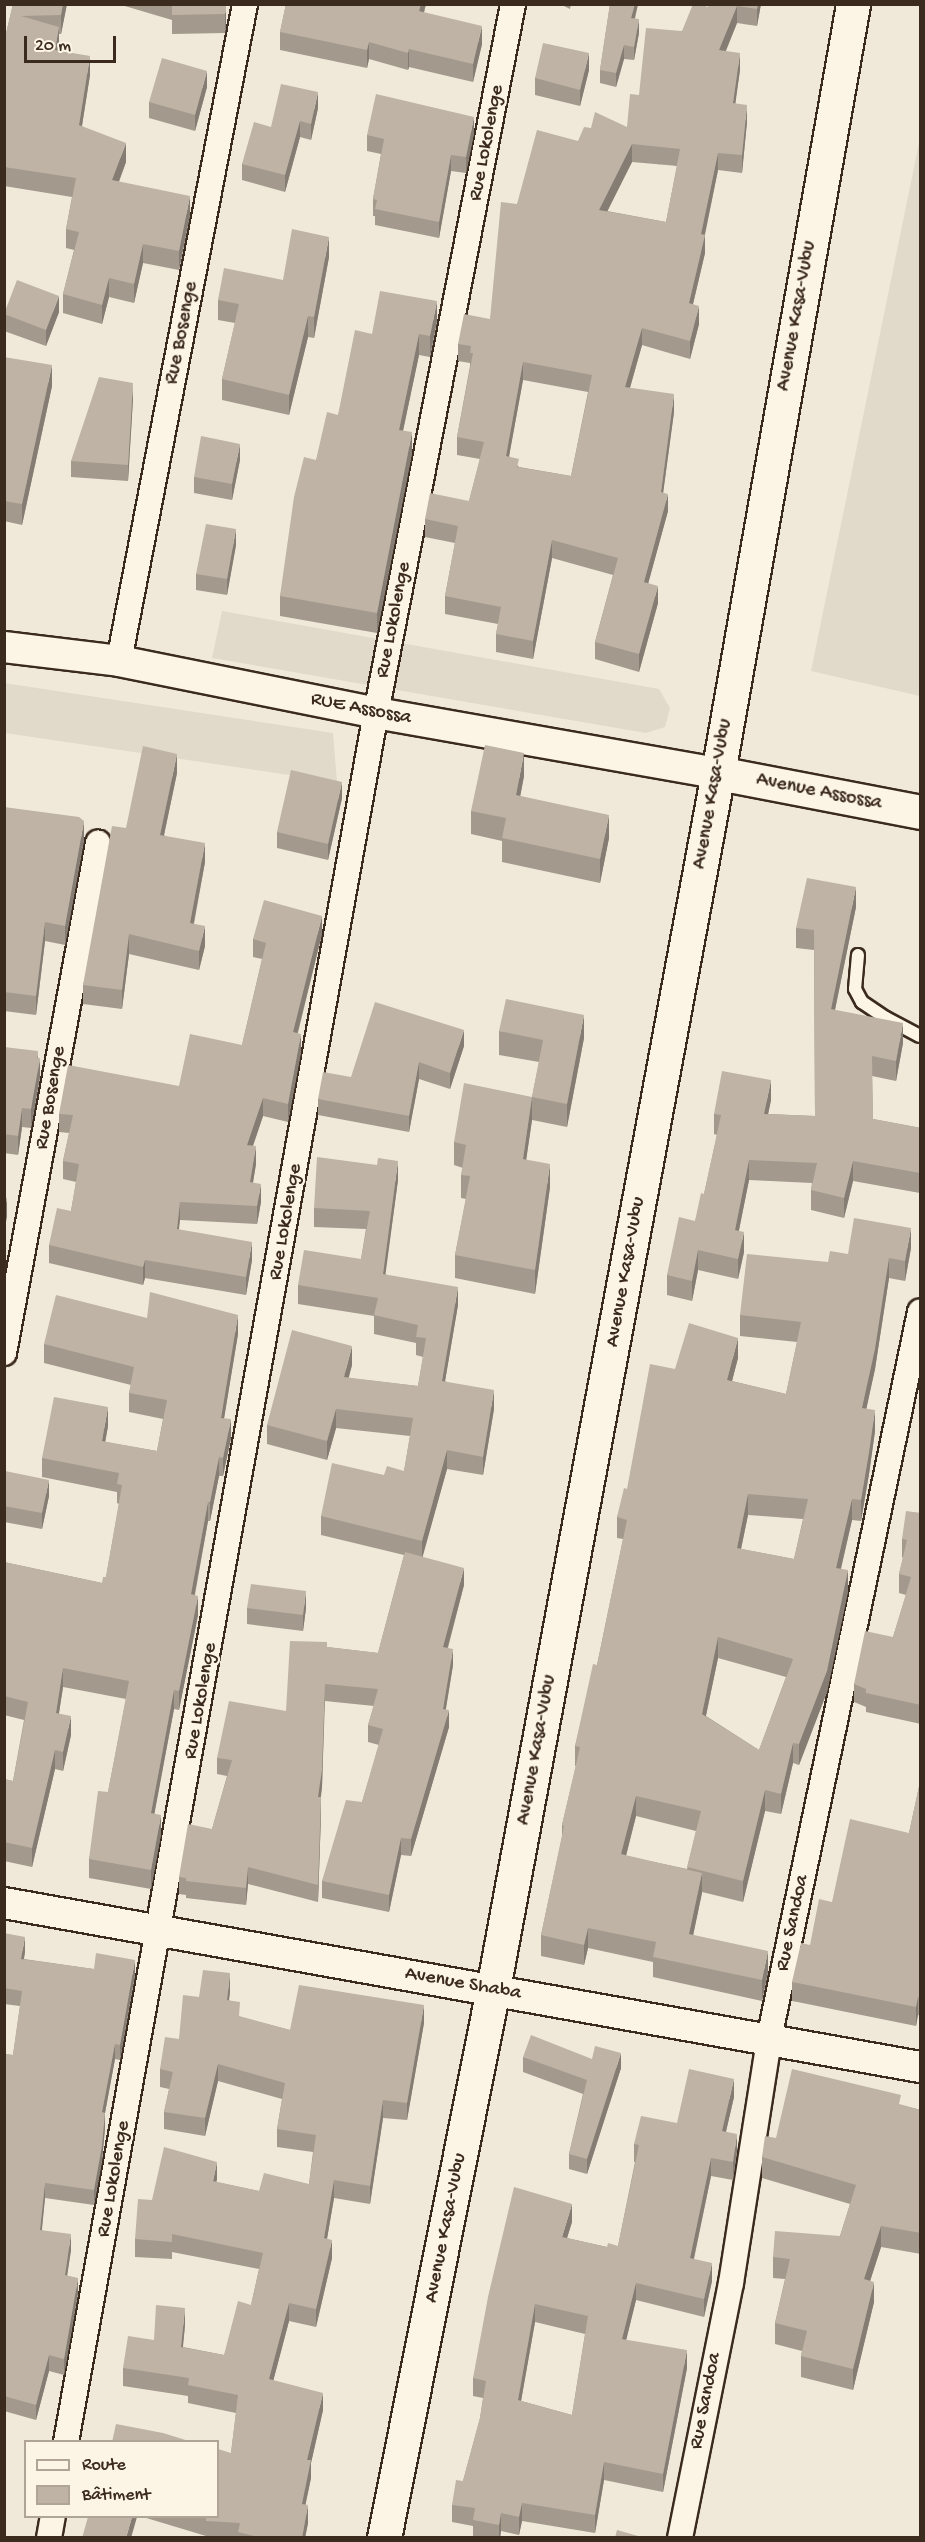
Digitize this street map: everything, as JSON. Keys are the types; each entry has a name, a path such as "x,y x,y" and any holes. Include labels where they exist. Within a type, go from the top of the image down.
{"main road":[{"name":"Avenue Kasa-Vubu","path":"384,2538 493,1989 718,773 853,4"},
{"name":"Avenue Assossa","path":"718,773 921,812"}],"street":[{"name":"Rue Bosenge","path":"118,661 245,4"},
{"name":"Rue Lokolenge","path":"66,2440 376,713 513,4"},
{"name":"RUE Assossa","path":"4,647 118,661 376,713 718,773"},
{"name":"Rue Bosenge","path":"4,1353 98,843"},
{"name":"Rue Sandoa","path":"680,2538 730,2283 769,2038 921,1312"},
{"name":"Avenue Shaba","path":"4,1903 921,2067"},
{"path":"49,2538 52,2518"}],"lane":[{"path":"858,955 855,989 862,1002 885,1018 921,1036"}],"shaded area":[{"path":"920,138 920,696 811,671"},
{"path":"222,611 659,689 670,708 665,727 646,733 212,658"},
{"path":"4,683 333,733 337,782 5,733"}],"building":[{"path":"13,4 63,4 61,15 21,16 59,27 55,50 90,56 79,125 126,143 112,180 190,196 179,251 143,244 134,284 109,278 102,305 63,294 79,232 66,229 76,178 4,167 4,42"},
{"path":"172,4 226,4 226,10 225,14 172,15"},
{"path":"286,4 421,4 419,11 482,26 473,64 409,49 408,53 369,42 367,50 280,32"},
{"path":"610,4 635,4 631,18 639,19 634,47 624,45 616,73 600,70"},
{"path":"693,4 708,7 708,4 758,4 757,9 737,6 719,50 740,53 733,103 747,105 742,155 718,153 701,234 705,235 689,303 699,306 690,341 642,328 625,387 674,394 661,492 668,494 644,582 658,586 639,654 595,642 618,558 552,540 533,641 496,634 501,607 445,596 458,526 425,519 430,493 469,501 484,442 457,437 473,353 470,353 471,346 458,344 464,314 490,319 501,202 517,204 537,130 578,141 584,127 591,128 595,112 627,127 630,94 639,95 646,28 682,31","holes":["632,144 680,149 666,222 599,210","523,362 592,375 571,476 517,467 519,459 506,456"]},
{"path":"543,43 589,53 580,90 535,78"},
{"path":"162,58 207,71 195,115 149,102"},
{"path":"281,84 318,92 311,124 300,121 285,175 242,164 254,122 271,127"},
{"path":"376,94 474,117 466,157 451,155 439,222 375,209 377,200 373,199 384,139 367,135"},
{"path":"292,229 329,237 314,317 308,316 289,395 222,379 239,304 218,300 224,268 283,280"},
{"path":"17,280 59,296 46,330 4,314"},
{"path":"380,291 437,301 430,336 419,334 399,430 412,432 377,613 280,596 294,497 304,457 316,460 327,412 338,415 355,330 372,334"},
{"path":"4,357 52,365 22,504 4,501"},
{"path":"99,377 133,383 128,465 71,461"},
{"path":"201,436 240,444 232,484 194,477"},
{"path":"206,524 236,529 227,579 196,574"},
{"path":"485,745 524,753 516,795 609,815 600,859 502,838 506,818 471,811"},
{"path":"143,746 177,754 160,835 205,843 190,923 205,926 199,951 129,934 122,990 83,985 112,826 126,828"},
{"path":"291,770 342,782 328,844 277,832"},
{"path":"4,807 79,817 84,821 65,926 45,922 36,996 4,992"},
{"path":"807,878 856,887 831,1009 903,1023 896,1061 872,1056 873,1119 921,1128 920,1173 853,1161 844,1198 811,1190 817,1163 749,1160 735,1230 744,1232 738,1259 698,1250 692,1281 667,1275 679,1217 695,1221 701,1193 704,1194 721,1115 714,1114 722,1071 771,1080 764,1114 815,1116 814,930 796,928"},
{"path":"264,900 322,916 293,1032 301,1034 288,1104 263,1098 247,1145 256,1146 250,1182 261,1184 257,1206 180,1202 177,1229 252,1242 246,1277 145,1260 143,1267 49,1245 57,1208 71,1211 79,1164 63,1161 73,1115 59,1114 68,1065 179,1086 190,1034 242,1045 266,943 253,939"},
{"path":"506,999 584,1015 567,1104 532,1097 543,1040 499,1031"},
{"path":"375,1002 464,1030 450,1073 419,1062 409,1116 318,1099 323,1072 351,1077"},
{"path":"4,1047 38,1051 37,1058 40,1058 31,1109 22,1108 18,1136 4,1134"},
{"path":"464,1083 532,1097 523,1159 550,1164 535,1270 455,1255 470,1176 461,1175 466,1145 454,1142"},
{"path":"317,1157 377,1165 378,1158 398,1161 383,1274 458,1287 442,1381 494,1390 483,1457 447,1450 422,1541 321,1516 332,1463 384,1475 387,1466 404,1471 413,1418 336,1409 327,1441 267,1425 292,1330 352,1346 344,1377 418,1386 426,1338 416,1337 418,1325 374,1315 378,1298 298,1285 304,1250 361,1259 370,1211 314,1208"},
{"path":"854,1218 911,1228 905,1261 889,1258 875,1349 862,1408 875,1410 869,1453 861,1500 852,1499 836,1568 848,1570 827,1671 799,1744 793,1743 781,1794 765,1790 743,1881 687,1867 701,1811 636,1796 621,1854 702,1873 689,1934 768,1951 762,1980 653,1957 656,1942 588,1928 584,1945 541,1935 580,1747 575,1746 593,1664 597,1665 627,1520 617,1517 624,1488 627,1489 650,1364 675,1369 689,1323 738,1338 727,1380 786,1394 801,1322 740,1315 747,1254 828,1262 830,1251 848,1254","holes":["748,1494 808,1499 794,1559 737,1548","718,1637 793,1659 759,1750 702,1714"]},
{"path":"150,1292 238,1315 221,1418 231,1419 223,1458 219,1457 210,1502 208,1502 191,1594 198,1596 179,1691 174,1690 151,1813 161,1815 151,1870 89,1859 98,1791 108,1792 129,1681 63,1668 56,1713 71,1716 63,1752 55,1750 32,1848 4,1842 4,1779 13,1781 28,1702 4,1696 4,1562 102,1583 103,1577 106,1577 122,1485 117,1484 119,1473 42,1458 54,1397 108,1407 102,1441 157,1451 167,1400 129,1393 134,1367 44,1344 56,1295 147,1318"},
{"path":"5,1471 49,1480 42,1513 4,1506"},
{"path":"906,1511 921,1513 921,1705 866,1693 866,1689 854,1684 865,1631 893,1637 911,1577 899,1574 907,1540 902,1539"},
{"path":"405,1552 464,1568 443,1647 453,1649 443,1709 449,1710 411,1839 401,1838 389,1895 322,1881 346,1800 362,1802 383,1729 368,1725 378,1689 325,1684 322,1770 318,1797 321,1797 318,1885 248,1867 246,1888 186,1881 186,1878 179,1877 188,1824 212,1829 232,1760 217,1758 229,1701 286,1711 290,1641 327,1642 327,1647 378,1653"},
{"path":"251,1584 306,1591 303,1615 247,1608"},
{"path":"921,1777 921,1997 918,1997 916,2007 792,1982 801,1943 810,1945 819,1899 832,1902 850,1819 909,1833"},
{"path":"4,1933 25,1937 21,1959 94,1969 96,1953 135,1960 120,2045 115,2044 102,2112 105,2113 102,2146 94,2190 45,2183 40,2230 71,2234 65,2275 78,2278 64,2359 49,2355 36,2405 4,2396 4,2054 13,2055 22,1991 4,1988"},
{"path":"203,1970 230,1973 227,2000 240,2002 239,2016 290,2030 299,1985 424,2005 407,2103 383,2100 370,2186 334,2180 324,2238 332,2240 316,2309 289,2303 269,2379 323,2393 307,2460 311,2460 302,2504 308,2505 302,2538 262,2538 238,2532 240,2523 206,2521 206,2518 219,2518 219,2449 231,2453 238,2395 188,2385 189,2378 123,2368 128,2336 154,2340 156,2305 185,2308 181,2347 224,2355 238,2301 251,2305 263,2253 172,2234 172,2242 135,2239 138,2199 152,2200 164,2147 217,2162 213,2181 259,2191 264,2173 309,2184 316,2135 277,2129 285,2083 218,2064 205,2118 164,2112 173,2072 160,2069 165,2037 179,2039 183,1995 199,1997"},
{"path":"531,2035 592,2059 595,2046 621,2053 587,2159 569,2154 587,2080 523,2057"},
{"path":"689,2069 734,2079 722,2131 737,2134 733,2162 711,2158 690,2258 712,2263 704,2299 636,2283 622,2339 687,2350 663,2474 604,2462 595,2515 522,2503 519,2517 501,2513 499,2525 473,2520 475,2508 452,2505 456,2480 463,2481 480,2418 486,2381 473,2378 488,2297 514,2187 572,2204 562,2237 607,2247 608,2243 618,2246 639,2145 634,2144 641,2116 677,2123","holes":["535,2304 588,2316 572,2415 518,2400"]},
{"path":"792,2069 901,2095 899,2104 921,2110 921,2233 881,2226 864,2279 874,2282 853,2369 801,2356 807,2331 775,2323 790,2259 773,2257 775,2231 840,2236 856,2185 762,2157 765,2136 776,2138"},
{"path":"116,2424 186,2440 112,2440"},
{"path":"88,2518 132,2518 126,2538 82,2538"},
{"path":"617,2530 645,2538 615,2538"}]}
